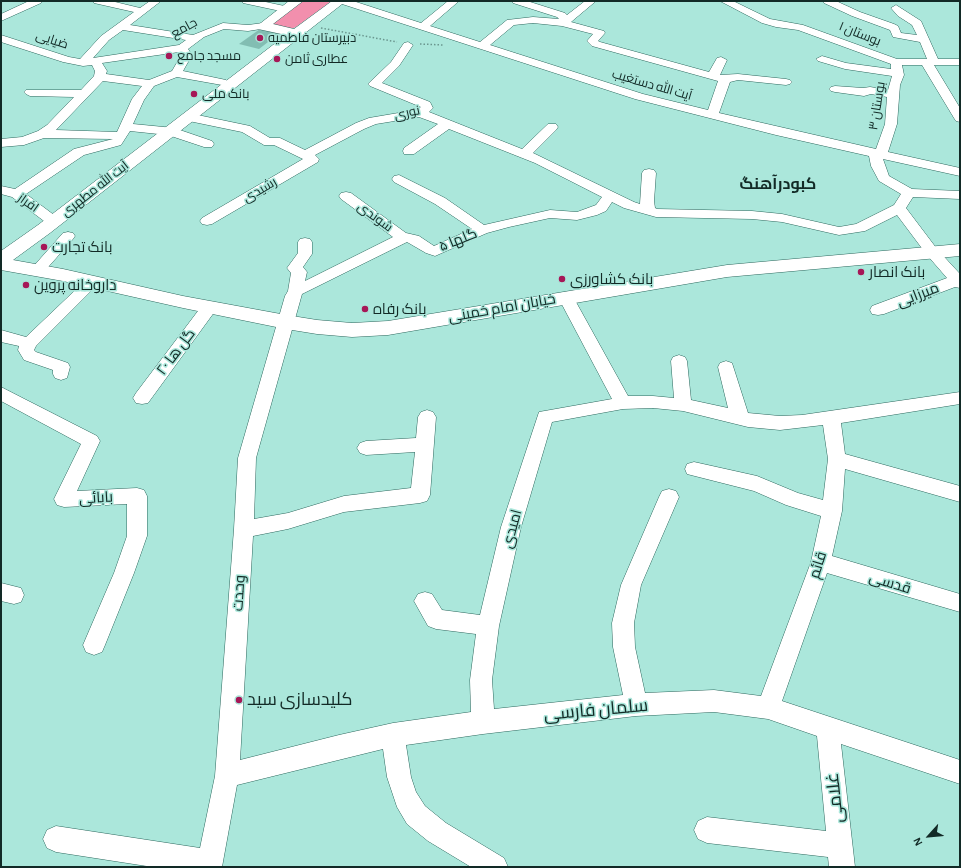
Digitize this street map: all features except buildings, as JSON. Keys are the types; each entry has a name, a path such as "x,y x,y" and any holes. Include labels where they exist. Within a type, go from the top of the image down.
{"main road":[{"path":"263,26 297,1"},
{"path":"263,26 297,30 341,1"},
{"name":"آیت الله مطهری","path":"188,117 196,105 222,82 297,30"},
{"name":"آیت الله مطهری","path":"1,260 170,131 297,30"},
{"name":"خیابان امام خمینی","path":"1,264 286,322 317,327 352,330 388,328 727,271 960,250"}],"street":[{"path":"1,18 37,1"},
{"path":"98,1 141,11"},
{"path":"83,63 105,38 156,1"},
{"path":"247,1 285,9"},
{"name":"آیت الله دستغیب","path":"341,1 358,3 482,46 639,97 960,172"},
{"path":"423,26 454,1"},
{"path":"517,1 547,9 561,15 564,18 563,23"},
{"path":"563,23 591,1"},
{"name":"بوستان ۱","path":"725,1 766,21 799,27 827,36 897,68 930,62 960,62"},
{"path":"828,1 856,14 890,26 894,28 897,35 924,40"},
{"path":"896,8 902,14 917,23 924,40 930,62 960,118"},
{"path":"482,46 511,22 516,20 563,23 600,34 592,40 596,44 713,76 725,79 738,77 786,82"},
{"name":"جامع","path":"95,62 182,48 194,38 207,31 223,26 248,28 263,26"},
{"path":"122,27 194,38"},
{"name":"ضیایی","path":"1,38 67,60 83,63 95,62"},
{"name":"نوری","path":"309,157 366,123 393,116 420,113 428,106 418,100 374,84 395,64 408,45"},
{"path":"100,77 150,84 176,73 186,55 182,48"},
{"path":"822,59 845,66 897,68"},
{"path":"713,76 721,60"},
{"path":"1,143 24,141 42,134 58,121 82,94 100,77 101,71 95,62"},
{"name":"بوستان ۳","path":"878,154 891,124 897,68"},
{"path":"176,73 222,82"},
{"path":"712,115 725,79"},
{"path":"17,194 79,152 117,142 124,131 138,99 150,84"},
{"path":"835,89 864,92 870,90 893,95"},
{"path":"30,92 82,94"},
{"path":"420,113 540,160 613,197 656,213 752,215 782,218 839,231 860,228 899,208 909,193"},
{"path":"188,117 246,129 268,142 276,141 309,157"},
{"path":"409,151 447,124"},
{"path":"524,154 552,127"},
{"path":"42,134 170,131 208,144"},
{"path":"878,154 878,166 884,178 909,193 960,195"},
{"name":"رشیدی","path":"207,221 309,157"},
{"path":"648,211 647,201 649,173"},
{"path":"399,179 440,201 482,230"},
{"name":"افراز","path":"1,190 17,194 53,221"},
{"name":"شوندی","path":"346,196 403,238"},
{"name":"گلها ۵","path":"403,238 408,237 414,239 431,250 435,250 482,230 550,214 584,215 600,208 609,197 613,197"},
{"path":"899,208 932,252 959,281"},
{"path":"37,271 68,236"},
{"path":"296,291 343,270 403,238"},
{"path":"286,322 293,296 296,291 298,272 294,268 305,254 305,242"},
{"name":"میرزایی","path":"878,310 959,281"},
{"path":"61,374 62,367 30,356 26,350 30,343 92,282"},
{"path":"566,298 623,403 653,402 683,404 739,418 780,423 960,398"},
{"name":"گل ها ۲۰","path":"142,398 210,307"},
{"name":"وحدت","path":"210,865 227,776 244,528 247,458 286,322"},
{"path":"1,336 30,343"},
{"path":"679,361 683,404"},
{"path":"726,367 739,418"},
{"name":"بابائی","path":"1,393 91,441 64,500 137,496 137,536 124,574 94,645"},
{"name":"امیدی","path":"483,722 480,680 488,626 511,527 545,417 623,403"},
{"path":"244,528 288,521 344,504 420,495 427,417"},
{"name":"قائم","path":"768,708 821,562 832,511 837,459 831,417"},
{"path":"366,448 425,444"},
{"path":"837,459 960,494"},
{"path":"694,469 757,484 793,499 832,511"},
{"path":"636,706 624,646 623,623 631,585 668,497"},
{"name":"قدسی","path":"821,562 960,603"},
{"path":"425,601 436,620 488,626"},
{"name":"سلمان فارسی","path":"227,776 339,747 393,735 483,722 636,706 714,701 768,708 960,772"},
{"name":"غلامی","path":"828,728 841,856"},
{"path":"393,735 399,777 406,798 416,815 437,832 495,867"},
{"path":"707,830 841,856"},
{"path":"56,839 210,865"}],"path":[{"path":"297,30 382,38 408,45 444,45"}],"shaded area":[{"path":"303,1 332,1 296,27 291,29 274,26 272,23"}],"place":[{"name":"دبیرستان فاطمیه","path":"260,38"},
{"name":"مسجد جامع","path":"169,56"},
{"name":"عطاری ثامن","path":"277,59"},
{"name":"بانک ملی","path":"194,94"},
{"name":"بانک تجارت","path":"44,247"},
{"name":"بانک انصار","path":"861,272"},
{"name":"بانک کشاورزی","path":"562,279"},
{"name":"داروخانه پروین","path":"26,285"},
{"name":"بانک رفاه","path":"365,309"},
{"name":"کلیدسازی سید","path":"239,700"}],"district":[{"name":"کبودرآهنگ","path":"778,184"}]}
